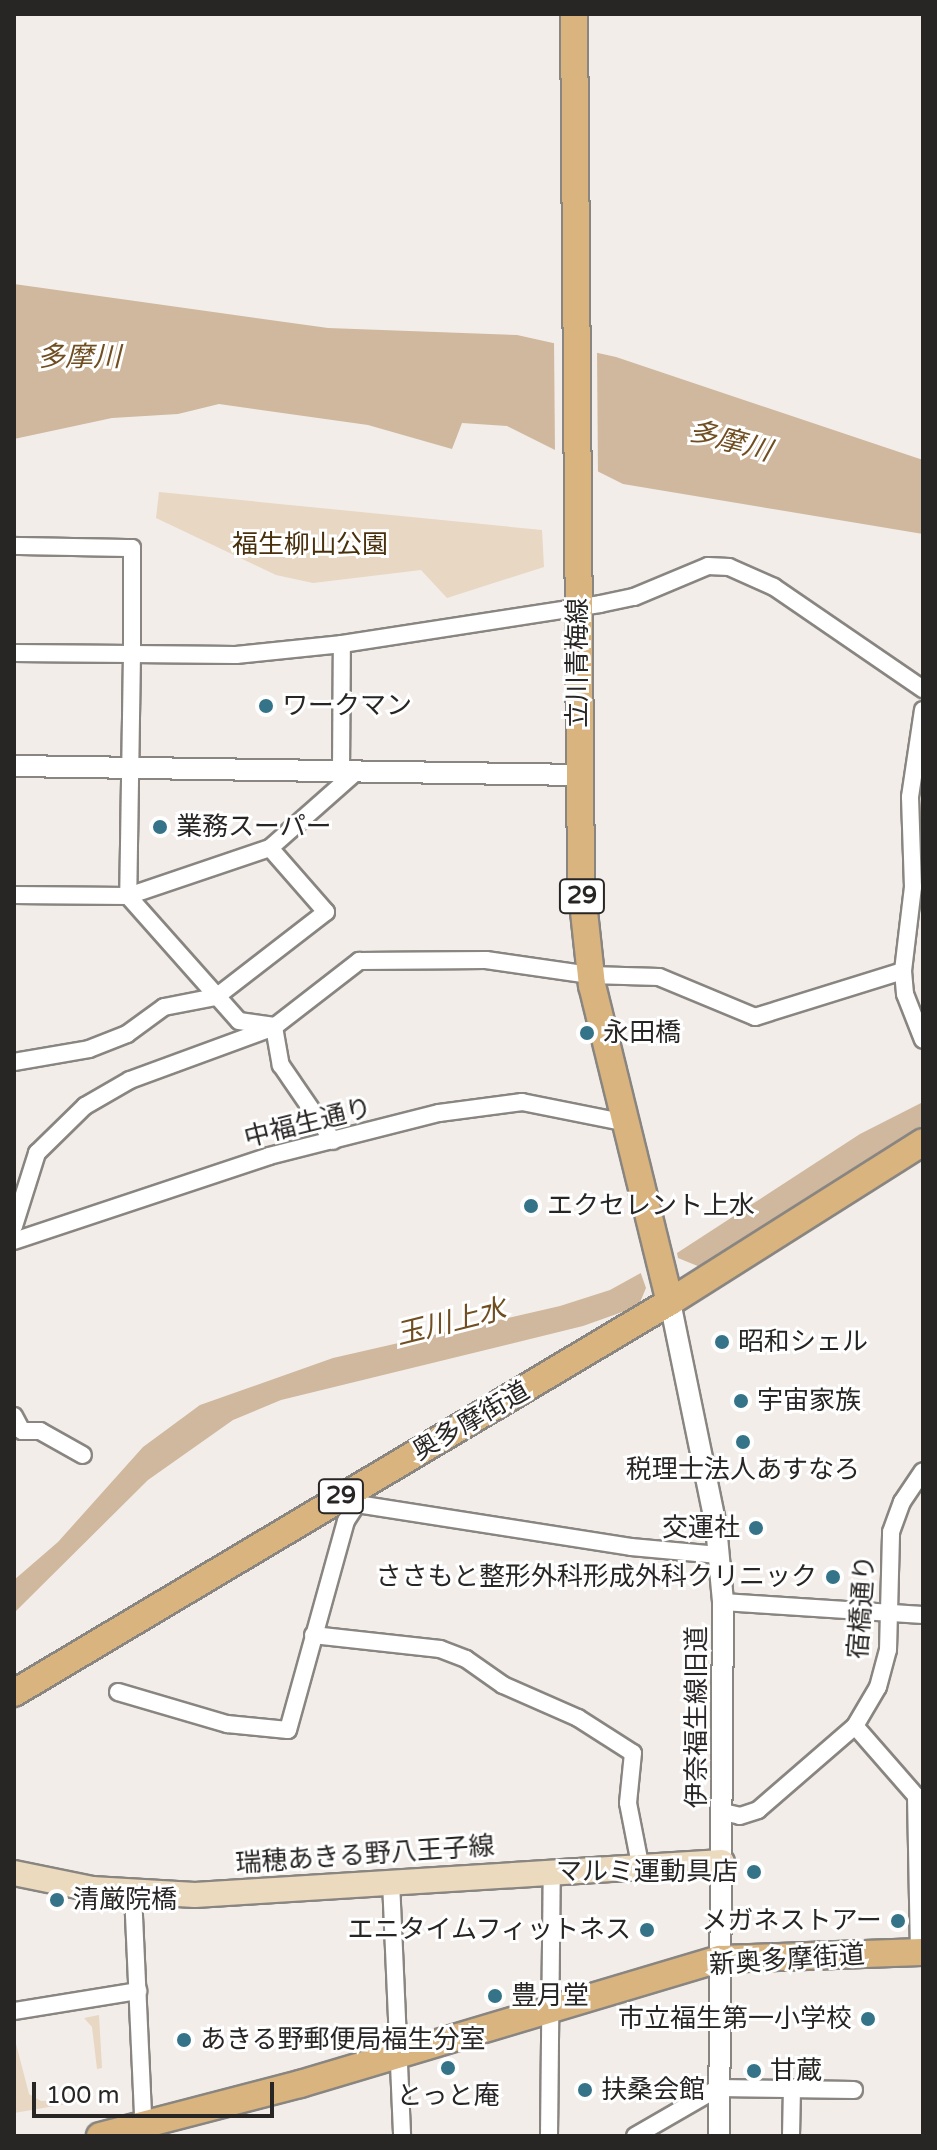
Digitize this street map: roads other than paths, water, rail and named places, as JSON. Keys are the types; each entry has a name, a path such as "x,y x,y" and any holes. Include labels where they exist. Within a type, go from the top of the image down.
{"main road":[{"name":"立川青梅線","path":"574,14 579,775 590,975 622,1122 669,1299"},
{"name":"奥多摩街道","path":"14,1693 354,1497 923,1142"},
{"name":"瑞穂あきる野八王子線","path":"14,1873 57,1885 133,1894 195,1895 640,1864 722,1862"},
{"name":"新奥多摩街道","path":"100,2136 144,2132 720,1959 921,1952"}],"street":[{"path":"14,546 132,548 128,896 239,1021 274,1027"},
{"path":"14,653 236,655 342,644 634,597 708,566 729,567 774,587 923,689"},
{"path":"14,895 128,896 270,848 348,772 342,644"},
{"path":"923,710 910,797 918,884 903,971 905,994 923,1040"},
{"path":"14,766 579,775"},
{"path":"14,1062 89,1049 127,1034 164,1007 216,997 326,912 270,848"},
{"path":"14,1226 37,1153 85,1106 130,1080 274,1027 359,961 486,960 590,975 659,977 755,1017 903,971"},
{"path":"274,1027 281,1065 333,1141"},
{"name":"中福生通り","path":"14,1241 269,1156 439,1113 522,1102 622,1122"},
{"name":"伊奈福生線旧道","path":"669,1299 719,1555 723,1602 719,2136"},
{"path":"14,1416 22,1431 40,1431 83,1455"},
{"name":"宿橋通り","path":"723,1812 740,1816 758,1810 855,1726 878,1687 890,1615 891,1532 902,1502 923,1471"},
{"path":"118,1692 227,1724 288,1730 354,1497 642,1548 719,1555"},
{"path":"723,1602 923,1615"},
{"path":"313,1635 440,1649 466,1659 503,1685 578,1718 633,1753 628,1803 640,1864"},
{"path":"855,1726 879,1747 920,1796 921,1952"},
{"path":"549,2136 552,1870"},
{"path":"391,1881 402,2136"},
{"path":"133,1894 144,2132"},
{"path":"14,2011 138,1991"},
{"path":"635,2136 718,2088 854,2090"},
{"path":"791,2136 792,2088"}],"water":[{"name":"多摩川","path":"14,284 328,328 517,335 616,357 923,460 923,534 623,484 507,426 462,423 452,449 368,425 219,404 178,414 112,418 14,439"},
{"path":"923,1102 923,1131 625,1311 583,1326 281,1400 233,1420 148,1480 14,1613 14,1580 58,1542 143,1447 200,1405 333,1358 560,1306 610,1290 677,1253 860,1134"}],"place":[{"name":"ワークマン","path":"266,706"},
{"name":"業務スーパー","path":"160,827"},
{"name":"永田橋","path":"587,1033"},
{"name":"エクセレント上水","path":"531,1206"},
{"name":"昭和シェル","path":"722,1342"},
{"name":"宇宙家族","path":"741,1401"},
{"name":"税理士法人あすなろ","path":"743,1442"},
{"name":"交運社","path":"756,1528"},
{"name":"ささもと整形外科形成外科クリニック","path":"833,1577"},
{"name":"マルミ運動具店","path":"754,1872"},
{"name":"清厳院橋","path":"57,1900"},
{"name":"メガネストアー","path":"898,1921"},
{"name":"エニタイムフィットネス","path":"647,1930"},
{"name":"豊月堂","path":"495,1996"},
{"name":"市立福生第一小学校","path":"868,2019"},
{"name":"あきる野郵便局福生分室","path":"184,2040"},
{"name":"とっと庵","path":"448,2068"},
{"name":"甘蔵","path":"754,2071"},
{"name":"扶桑会館","path":"585,2090"}],"park label":[{"name":"福生柳山公園","path":"310,545"}],"water label":[{"name":"玉川上水","path":"451,1322"}]}
